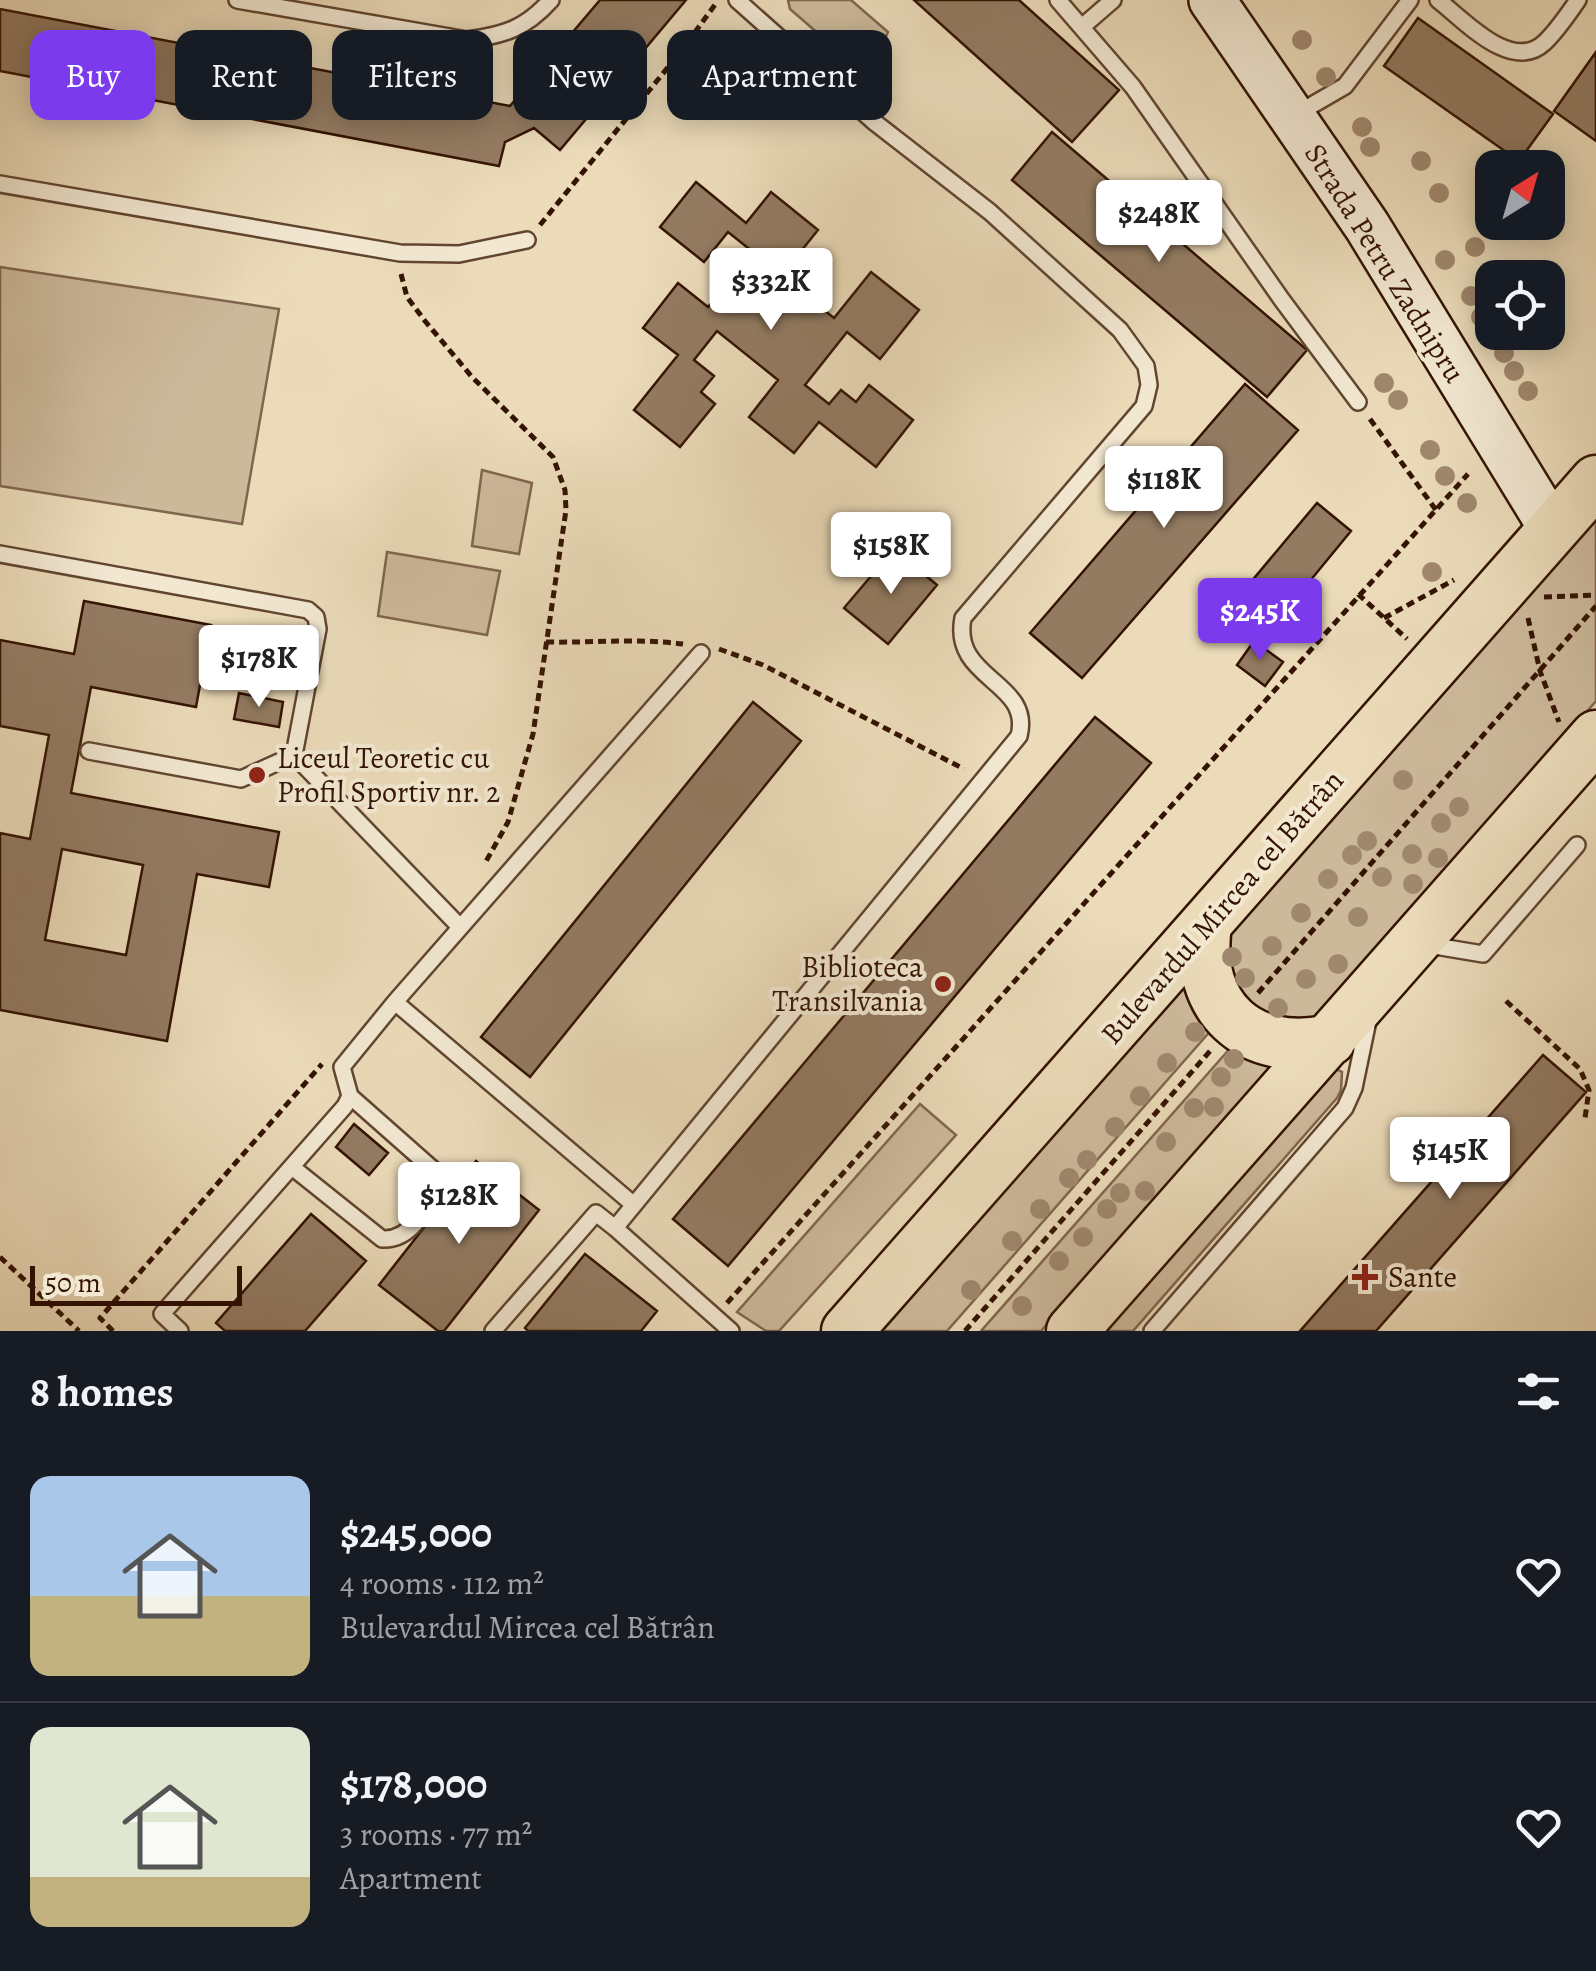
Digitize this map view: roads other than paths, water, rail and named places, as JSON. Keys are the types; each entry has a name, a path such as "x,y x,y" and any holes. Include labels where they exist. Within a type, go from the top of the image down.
{"main road":[{"name":"Bulevardul Mircea cel Bătrân","path":"846,1331 1596,481"},
{"path":"1072,1331 1414,943 1580,737"},
{"path":"1206,925 1202,950 1206,976 1216,1000 1234,1022 1254,1036 1279,1044 1305,1045 1330,1040"}],"street":[{"name":"Strada Petru Zadnipru","path":"1212,0 1366,226 1552,530"}],"lane":[{"path":"237,0 467,40 503,35 536,17 551,0"},
{"path":"615,1228 1019,736 1022,716 1018,705 971,662 962,648 963,618 1144,406 1149,385 1146,366 1120,330 990,212 873,121 737,0"},
{"path":"1058,0 1132,86 1358,402"},
{"path":"1082,26 1113,0"},
{"path":"1292,117 1345,86 1410,0"},
{"path":"1438,0 1503,49 1525,54 1542,46 1578,0"},
{"path":"0,184 400,253 458,254 528,240"},
{"path":"0,554 308,610 316,617 318,629 294,755"},
{"path":"292,1168 382,1240 401,1237 412,1226 434,1196 438,1185 436,1172 350,1096 342,1067 701,650"},
{"path":"90,751 241,778 294,755"},
{"path":"294,755 460,927"},
{"path":"1414,943 1483,954 1577,846"},
{"path":"1152,1331 1345,1108 1354,1088 1376,986"},
{"path":"395,1002 634,1205"},
{"path":"180,1331 162,1314 292,1168 350,1096"},
{"path":"493,1331 596,1212 731,1331"}],"place":[{"name":"Liceul Teoretic cu Profil Sportiv nr. 2","path":"257,775"},
{"name":"Biblioteca Transilvania","path":"943,984"},
{"name":"Sante","path":"1365,1277"}]}
